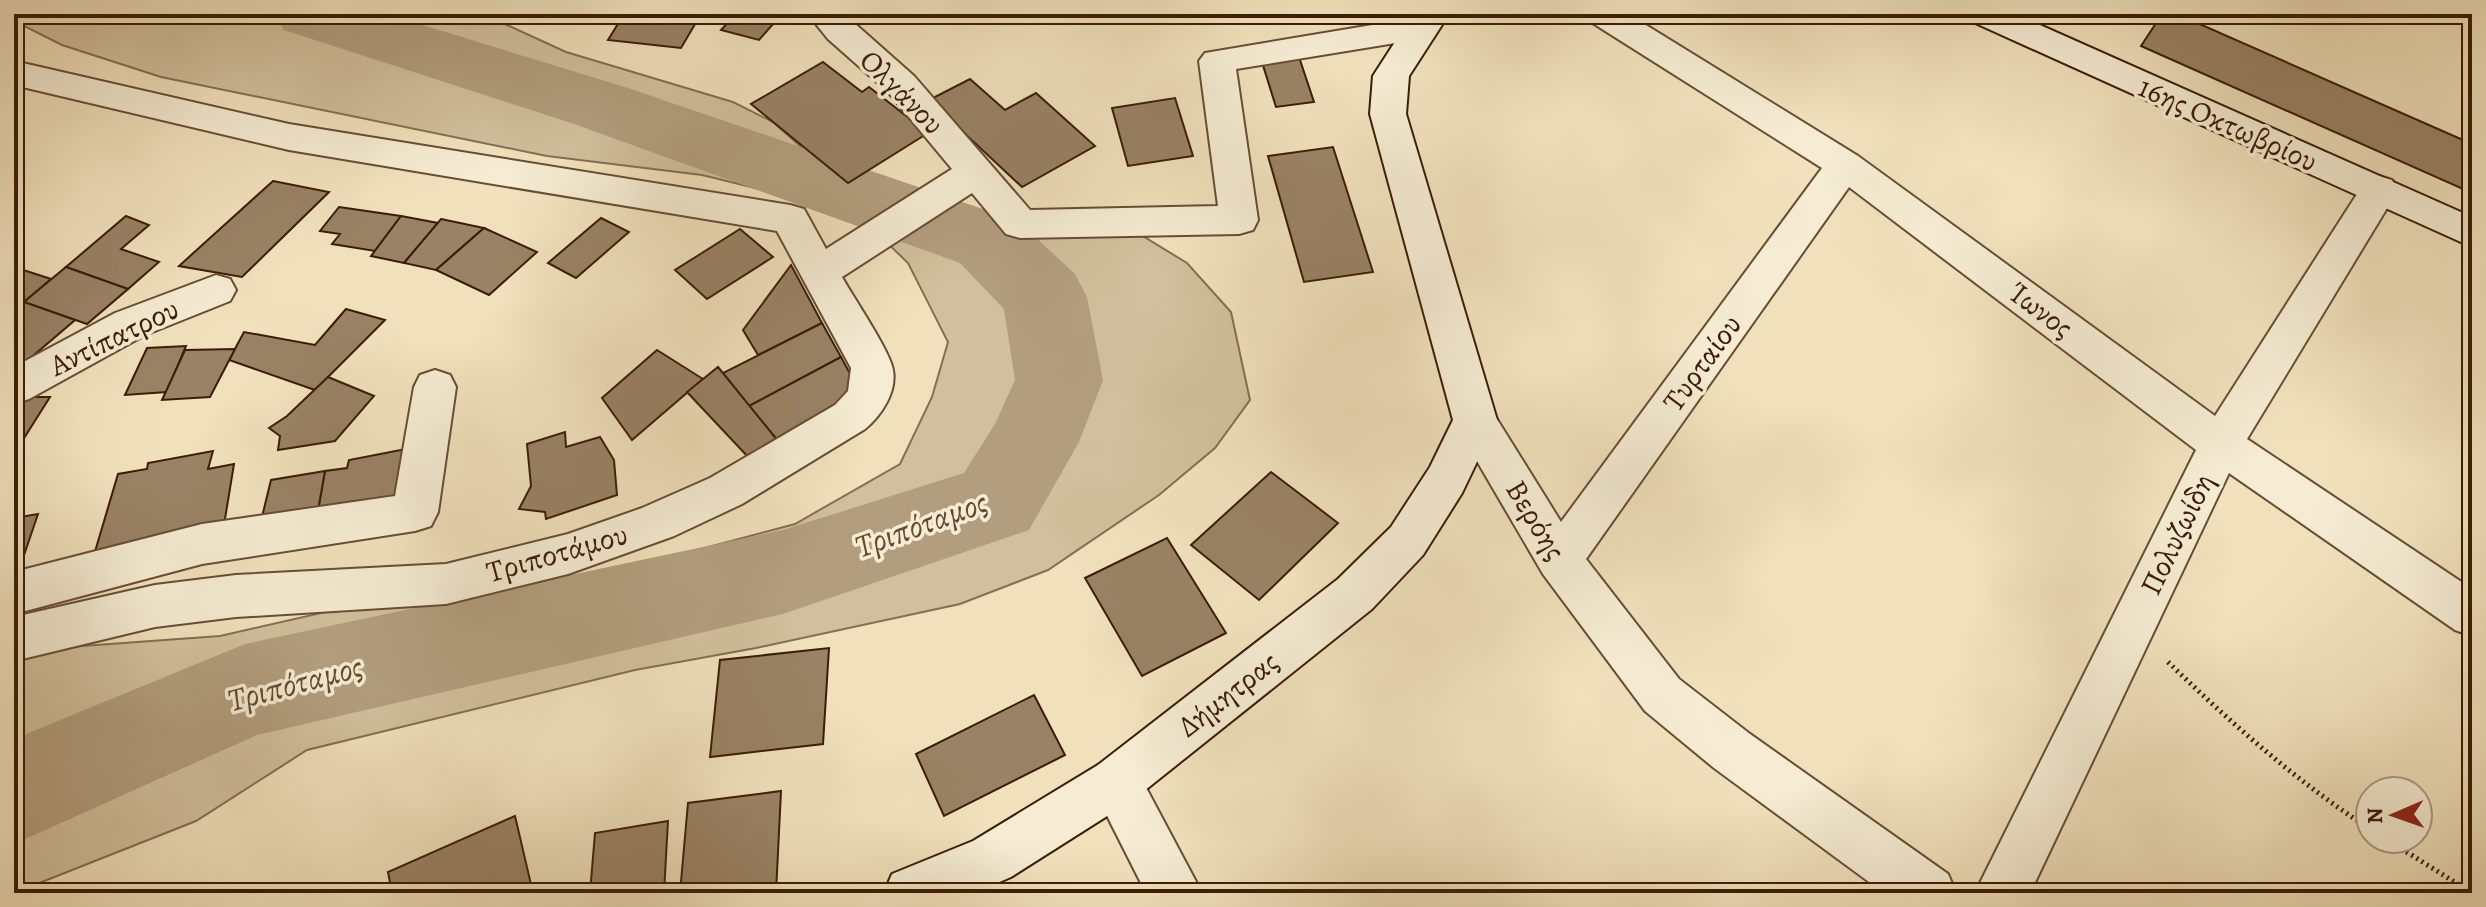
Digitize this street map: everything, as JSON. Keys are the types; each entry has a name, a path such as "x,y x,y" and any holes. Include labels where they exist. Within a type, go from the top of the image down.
{"street":[{"name":"Ολγάνου","path":"825,14 901,84 1020,224 1239,220 1217,61 1426,21"},
{"name":"Ίωνος","path":"1603,14 1845,165 2221,444 2472,615"},
{"name":"16ης Οκτωβρίου","path":"1985,14 2041,42 2472,233"},
{"name":"Βερόης","path":"1426,21 1391,76 1388,114 1475,420 1559,560 1662,695 1732,751 1929,893"},
{"name":"Τριποτάμου","path":"14,73 289,137 790,219 872,368 871,395 863,407 850,417 726,491 658,522 568,554 446,584 209,599 155,606 14,639"},
{"name":"Τυρταίου","path":"1559,560 1845,165"},
{"path":"820,272 978,171"},
{"name":"Πολυζωίδη","path":"2002,893 2221,444 2379,190"},
{"name":"Αντίπατρου","path":"14,387 130,324 216,290"},
{"path":"14,593 202,544 415,512 435,387"},
{"name":"Δήμητρας","path":"911,893 992,859 1116,782 1355,594 1407,541 1446,480 1475,420"},
{"path":"1116,782 1175,893"}],"path":[{"path":"2132,626 2208,701 2327,802 2354,819"},
{"path":"2411,855 2472,893"}],"shaded area":[{"path":"14,14 483,14 566,52 733,102 773,122 808,153 930,196 876,231 796,198 702,175 547,156 161,77 62,45 14,21"},
{"path":"941,199 1020,224 1128,227 1187,263 1231,312 1250,400 1215,448 1159,495 1048,570 960,604 756,648 635,670 307,750 196,821 14,893 14,651 220,636 378,600 466,602 554,588 795,524 900,464 932,397 948,342 908,263 881,237"}],"building":[{"path":"624,14 701,14 681,48 608,40"},
{"path":"732,14 782,14 759,40 721,30 735,15"},
{"path":"2162,14 2177,14 2472,144 2472,193 2141,46"},
{"path":"1298,54 1314,102 1276,107 1261,59"},
{"path":"823,62 862,92 869,87 928,133 848,183 751,104"},
{"path":"970,79 1005,110 1036,93 1095,146 1022,187 929,100"},
{"path":"1175,98 1193,156 1128,166 1112,108"},
{"path":"1333,147 1373,272 1304,282 1268,156"},
{"path":"273,181 329,192 242,277 179,266"},
{"path":"339,207 401,216 375,251 332,244 340,234 320,231"},
{"path":"126,216 149,225 121,249 159,262 128,289 66,267"},
{"path":"401,216 438,223 404,263 371,256"},
{"path":"601,218 629,232 576,278 548,263"},
{"path":"441,219 484,228 436,270 404,263"},
{"path":"484,228 537,252 489,295 436,270"},
{"path":"740,229 773,257 707,299 675,270"},
{"path":"791,265 822,323 758,355 743,330"},
{"path":"14,267 51,279 24,302 14,299"},
{"path":"66,267 128,289 87,324 24,302"},
{"path":"24,302 75,320 14,372 14,310"},
{"path":"346,309 385,320 315,390 229,360 244,332 315,345"},
{"path":"822,323 841,357 749,406 723,373"},
{"path":"186,346 167,392 125,395 147,348"},
{"path":"235,349 210,397 162,400 185,350"},
{"path":"657,350 703,379 632,440 602,398"},
{"path":"841,357 860,392 778,441 749,406"},
{"path":"718,367 778,441 749,458 687,392"},
{"path":"328,377 374,396 335,441 278,450 280,436 269,428 287,416"},
{"path":"14,397 50,397 14,454"},
{"path":"565,432 566,447 600,437 614,460 617,495 546,519 545,512 519,509 531,486 527,444"},
{"path":"411,448 402,503 317,516 325,471 347,468 349,460"},
{"path":"213,451 208,469 234,464 224,525 94,555 118,474 147,469 148,463"},
{"path":"325,471 317,516 260,525 271,480"},
{"path":"1271,472 1338,523 1259,600 1191,545"},
{"path":"38,514 19,570 14,571 14,518"},
{"path":"1167,538 1226,633 1142,676 1085,578"},
{"path":"829,648 823,744 710,757 720,660"},
{"path":"1034,695 1065,755 944,816 916,754"},
{"path":"781,791 776,893 680,893 688,803"},
{"path":"515,816 533,893 392,893 388,872"},
{"path":"668,821 664,893 590,893 595,833"}],"waterway":[{"name":"Τριπόταμος","path":"14,792 245,691 783,572 996,502 1033,442 1059,380 1045,297 989,242 601,106 309,14"}]}
